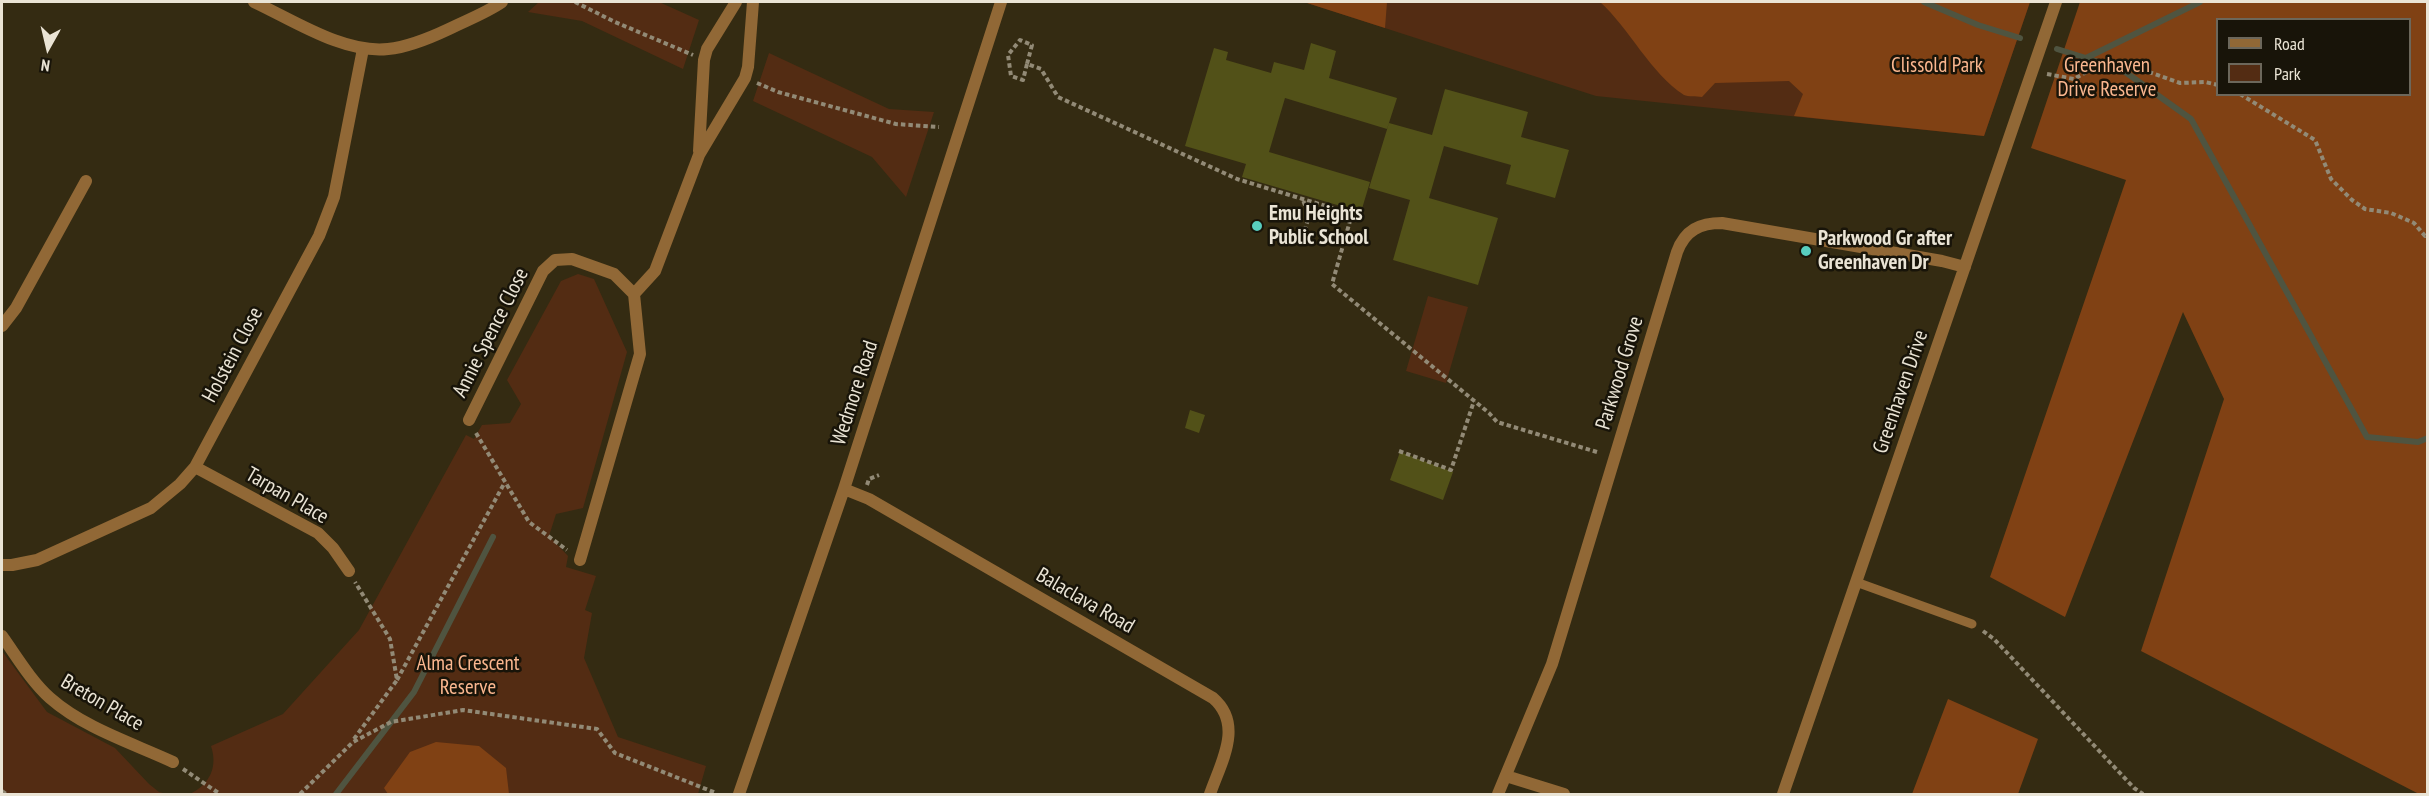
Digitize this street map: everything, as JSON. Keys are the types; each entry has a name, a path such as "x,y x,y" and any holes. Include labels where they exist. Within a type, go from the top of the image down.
{"street":[{"path":"254,2 338,41 363,49 388,50 415,43 502,2"},
{"path":"699,155 704,60 707,49 736,2"},
{"path":"580,560 640,354 634,294 655,271 699,155 745,78 748,67 753,2"},
{"name":"Wedmore Road","path":"739,795 844,489 1001,2"},
{"name":"Greenhaven Drive","path":"1783,795 2056,2"},
{"name":"Holstein Close","path":"2,565 12,566 37,560 139,514 161,501 195,468 319,236 330,209 363,49"},
{"path":"2,326 16,308 86,181"},
{"name":"Parkwood Grove","path":"1498,795 1552,664 1677,252 1685,235 1710,223 1722,222 1965,267"},
{"name":"Annie Spence Close","path":"469,420 543,271 555,260 572,259 614,274 634,294"},
{"name":"Tarpan Place","path":"195,468 318,533 333,548 349,571"},
{"name":"Balaclava Road","path":"844,489 869,499 1213,698 1226,711 1229,725 1227,745 1210,795"},
{"name":"Breton Place","path":"2,636 40,688 63,708 100,729 173,762"},
{"path":"1506,776 1564,795"}],"lane":[{"path":"1856,582 1972,624"}],"path":[{"path":"1020,40 1032,45 1027,64 1023,80 1011,76 1008,55 1020,40"},
{"path":"1027,64 1041,69 1058,97 1237,179 1352,214 1332,284 1497,422 1597,452"},
{"path":"2033,71 2074,79 2088,71 2138,68 2180,83 2205,82 2216,85"},
{"path":"2243,96 2315,140 2331,179 2352,200 2365,209 2391,213 2414,223 2425,236 2427,235"},
{"path":"1300,245 1311,210 1306,208 1303,199"},
{"path":"1399,451 1451,470 1474,401"},
{"path":"469,420 529,522 580,560"},
{"path":"300,795 353,742 397,680 505,482"},
{"path":"349,571 390,639 397,680"},
{"path":"1972,624 1994,639 2143,795"},
{"path":"353,742 391,722 463,710 597,729 615,753 716,793"},
{"path":"173,762 220,795"},
{"path":"2,791 6,795"}],"green space":[{"path":"539,2 659,2 699,20 683,69 582,21 528,12"},
{"name":"Clissold Park","path":"1304,2 2030,2 1984,136 1596,96"},
{"path":"1304,2 1387,2 1385,28"},
{"name":"Clissold Park","path":"1600,2 2030,2 1984,136 1794,116 1803,94 1789,81 1715,83 1702,97 1686,96 1661,75"},
{"name":"Greenhaven Drive Reserve","path":"2080,2 2427,2 2427,794 2419,794 2141,651 2224,399 2183,312 2065,617 1990,577 2126,180 2031,148"},
{"path":"769,53 889,109 934,112 906,197 872,157 753,101"},
{"name":"Alma Crescent Reserve","path":"578,274 594,279 627,352 583,508 556,514 549,536 568,556 566,567 596,576 585,610 592,613 584,658 618,737 706,766 698,794 190,794 203,785 211,774 213,754 211,746 283,714 359,630 466,435 474,439 482,425 510,423 521,404 507,380 561,281"},
{"path":"1428,296 1468,307 1446,383 1406,371"},
{"path":"2,651 47,712 115,748 149,784 159,792 167,794 2,794"},
{"path":"1948,699 2038,739 2018,794 1912,794"},
{"path":"436,742 479,746 506,768 509,794 388,794 384,788 410,752"}],"building":[{"path":"1311,43 1336,51 1329,78 1397,98 1387,129 1285,98 1269,152 1370,182 1361,212 1242,177 1246,164 1185,146 1214,48 1228,52 1226,60 1271,73 1274,62 1304,70"},
{"path":"1445,89 1528,112 1521,137 1569,150 1555,198 1506,184 1511,165 1444,146 1429,198 1498,218 1478,285 1393,260 1410,200 1369,188 1389,123 1432,135"},
{"path":"1190,410 1205,415 1199,433 1185,428"},
{"path":"1400,452 1453,472 1443,500 1390,480"}],"waterway":[{"path":"1924,2 1978,25 2020,38"},
{"path":"2086,58 2200,2"},
{"path":"2057,49 2121,69 2191,119 2367,437 2418,442 2428,438"},
{"path":"336,794 414,692 493,537"}],"place":[{"name":"Emu Heights Public School","path":"1257,226"},
{"name":"Parkwood Gr after Greenhaven Dr","path":"1806,251"}]}
